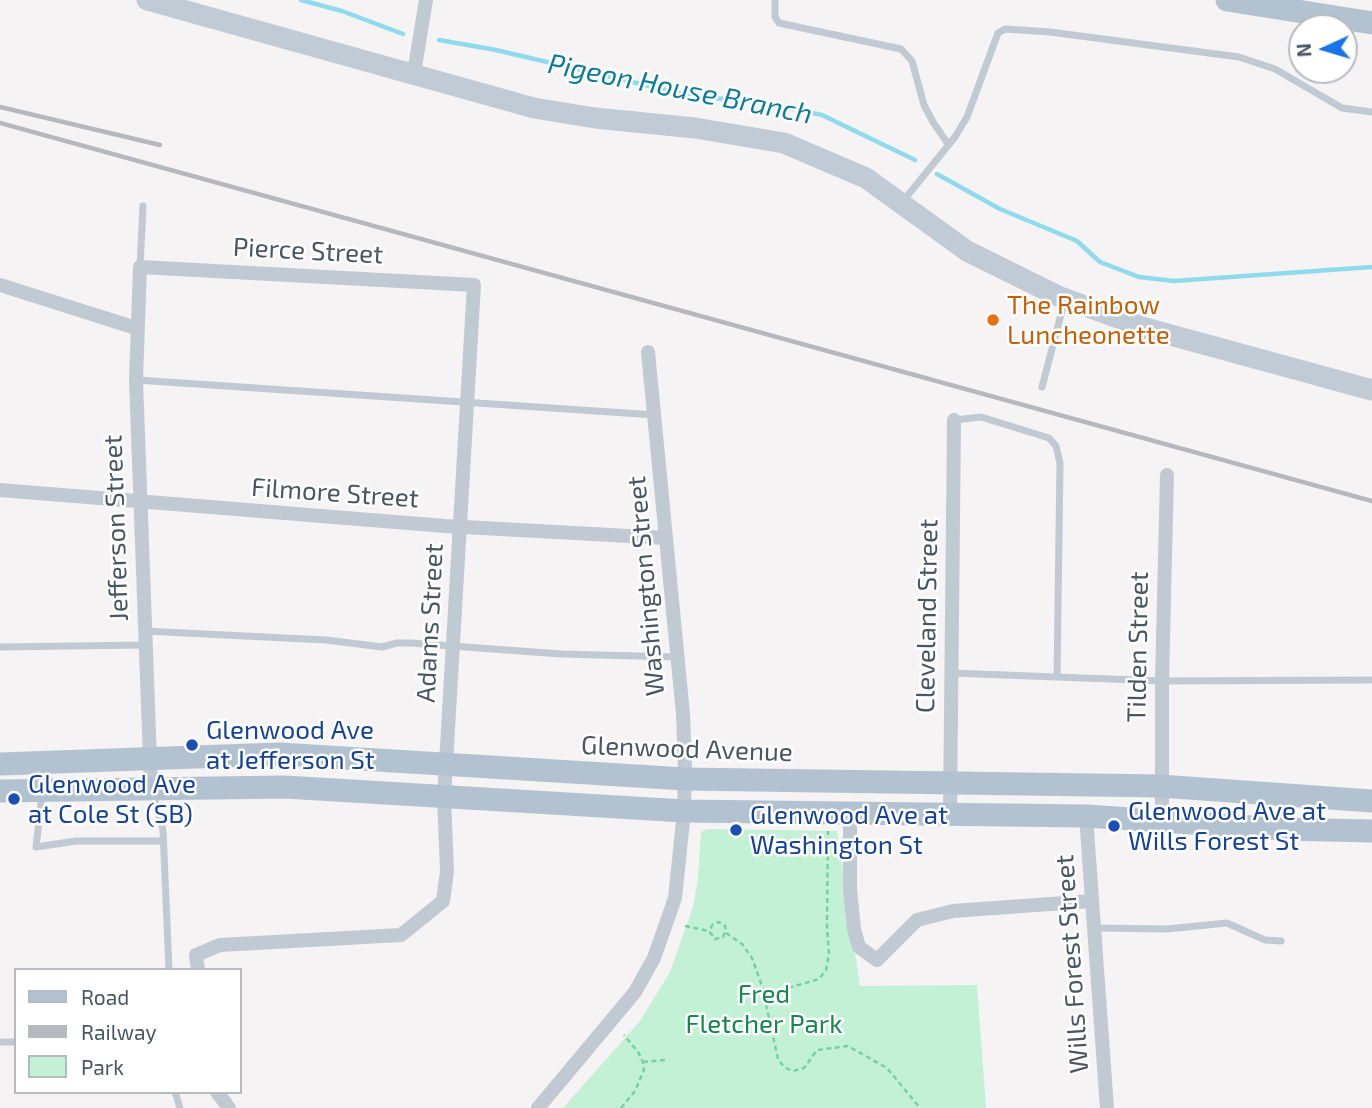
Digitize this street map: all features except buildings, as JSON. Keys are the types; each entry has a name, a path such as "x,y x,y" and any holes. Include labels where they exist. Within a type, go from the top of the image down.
{"main road":[{"path":"1227,0 1372,23"},
{"name":"Glenwood Avenue","path":"0,764 280,754 685,779 1160,786 1372,801"},
{"path":"1086,785 1086,816"},
{"path":"0,791 285,786 684,811 1086,816 1282,829 1372,831"}],"street":[{"path":"147,0 534,108 595,118 695,128 784,143 866,178 966,250 1065,299 1145,328 1372,390"},
{"path":"414,73 426,0"},
{"name":"Pierce Street","path":"139,267 474,285"},
{"name":"Jefferson Street","path":"139,267 136,380 151,787"},
{"path":"0,285 136,328"},
{"name":"Adams Street","path":"198,968 197,955 220,945 401,935 443,901 447,871 444,797 474,285"},
{"name":"Washington Street","path":"538,1108 635,992 654,958 675,898 684,811 683,714 648,352"},
{"name":"Cleveland Street","path":"950,813 954,420"},
{"name":"Tilden Street","path":"1162,820 1160,786 1167,475"},
{"name":"Filmore Street","path":"0,490 460,527 666,538"},
{"path":"850,813 850,889 854,929 859,947 877,960 917,920 953,911 1092,901"},
{"name":"Wills Forest Street","path":"1086,816 1107,1108"}],"lane":[{"path":"775,0 775,17 779,23 901,49 912,61 924,105 948,144"},
{"path":"902,203 968,117 998,33 1005,29 1050,32 1239,57 1275,69 1342,108 1372,113"},
{"path":"139,267 143,206"},
{"path":"1042,387 1065,299"},
{"path":"136,380 655,415"},
{"path":"954,420 981,417 1049,438 1056,446 1060,463 1057,677"},
{"path":"0,647 144,638 326,640 382,647 411,643 677,657"},
{"path":"951,673 1162,681 1372,680"},
{"path":"151,787 163,830 169,968"},
{"path":"43,790 36,847 76,841 163,841"},
{"path":"1094,928 1159,929 1227,923 1265,940 1280,941"}],"path":[{"path":"764,995 819,979 826,970 830,954 827,942 828,831"},
{"path":"685,926 709,931 715,939 722,938 726,933 725,926 719,922 713,924 709,931"},
{"path":"726,933 742,944 752,958 764,995 778,1059 784,1068 793,1071 804,1068 817,1050 848,1046 887,1068 920,1108"},
{"path":"621,1108 640,1081 643,1062 624,1035"},
{"path":"643,1062 665,1060"}],"green space":[{"name":"Fred Fletcher Park","path":"707,829 837,831 860,986 977,985 986,1108 563,1108 640,1021 670,972 693,907 701,832"}],"waterway":[{"name":"Pigeon House Branch","path":"301,0 342,11 403,34"},
{"name":"Pigeon House Branch","path":"439,40 496,50 696,97 754,101 822,115 915,160"},
{"name":"Pigeon House Branch","path":"937,174 1000,209 1077,241 1100,262 1139,277 1174,281 1372,267"}],"railway":[{"path":"0,107 160,145"},
{"path":"0,123 1372,501"}],"place":[{"name":"The Rainbow Luncheonette","path":"993,320"},
{"name":"Glenwood Ave at Jefferson St","path":"192,745"},
{"name":"Glenwood Ave at Cole St (SB)","path":"14,799"},
{"name":"Glenwood Ave at Wills Forest St","path":"1114,826"},
{"name":"Glenwood Ave at Washington St","path":"736,830"}]}
